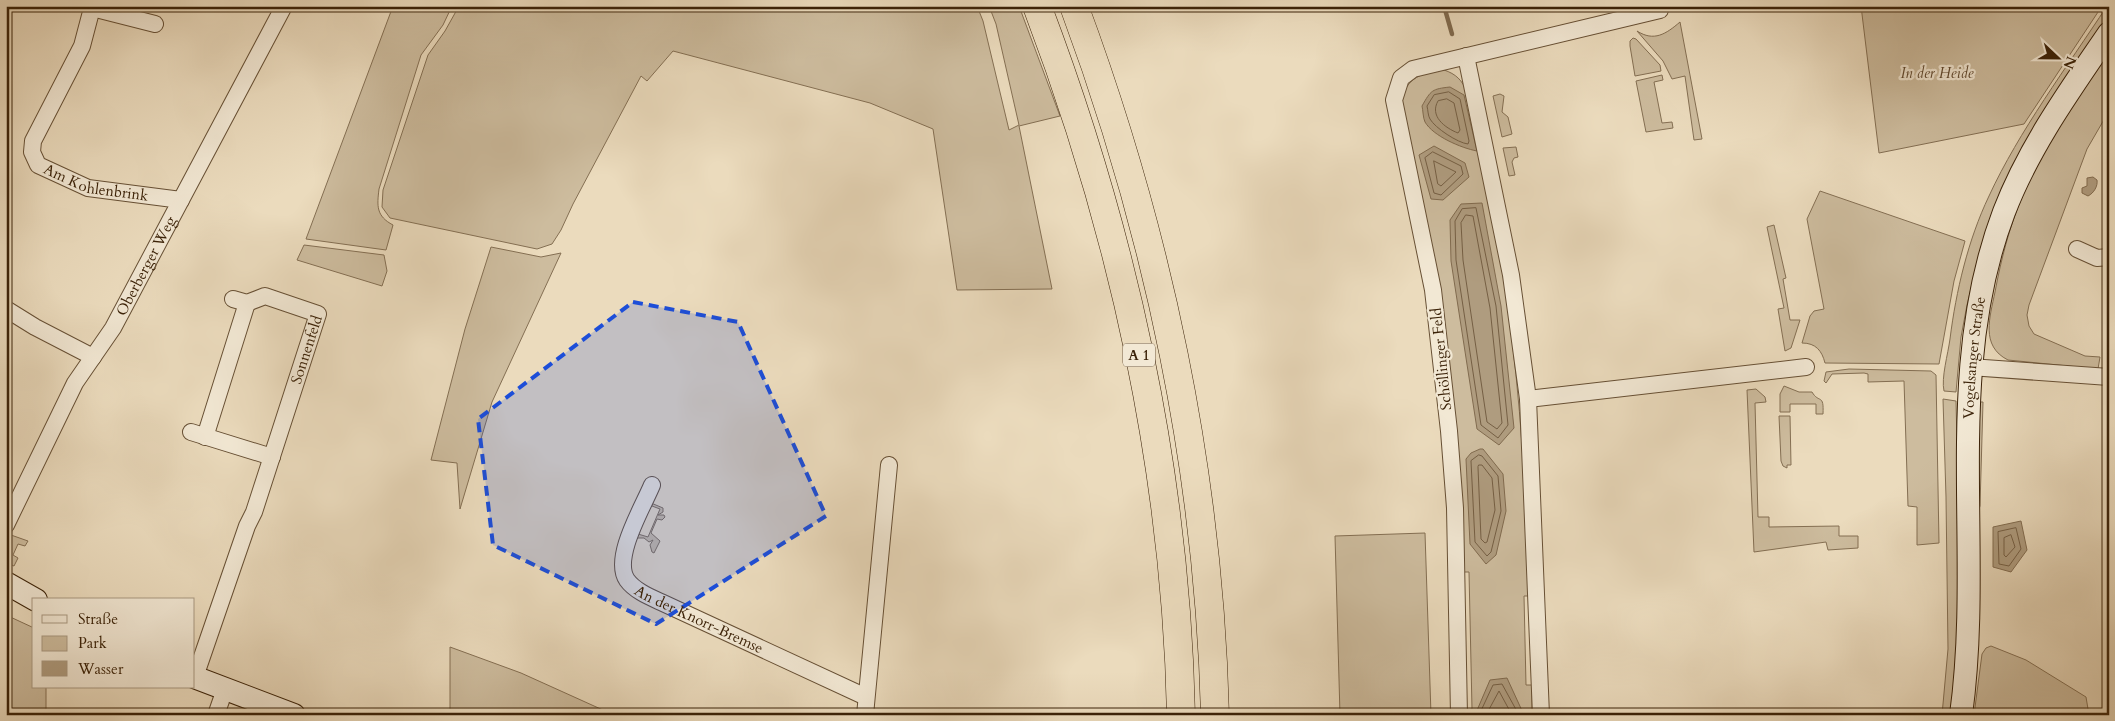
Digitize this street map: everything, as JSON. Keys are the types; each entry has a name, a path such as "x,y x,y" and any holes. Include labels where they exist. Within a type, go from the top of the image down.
{"highway":[{"name":"A 1","path":"1037,6 1068,90 1112,237 1131,314 1171,540 1181,715"},
{"name":"A 1","path":"1074,6 1093,57 1144,226 1179,377 1204,541 1215,715"}],"main road":[{"name":"Vogelsanger Straße","path":"1961,715 1969,632 1967,468 1970,367 1977,318 1987,270 2004,213 2030,156 2042,134 2109,33"},
{"path":"6,583 32,598"},
{"path":"195,677 294,715"}],"street":[{"name":"Oberberger Weg","path":"6,525 75,383 113,328 284,6"},
{"name":"Am Kohlenbrink","path":"155,24 92,8 82,46 33,141 32,152 38,165 88,188 181,200"},
{"name":"Schöllinger Feld","path":"1460,715 1455,508 1449,431 1433,290 1394,100 1401,78 1413,69 1660,10"},
{"path":"1466,56 1511,276 1528,399 1541,715"},
{"path":"2077,249 2097,258 2109,257"},
{"name":"Sonnenfeld","path":"195,677 247,526 254,512 272,457 318,314 265,296 240,301 198,434 272,457"},
{"path":"6,309 35,327 93,357"},
{"path":"1528,399 1806,367"},
{"path":"1970,367 2109,377"},
{"path":"865,715 889,465"},
{"name":"An der Knorr-Bremse","path":"652,485 628,539 622,560 623,571 633,586 663,603 866,697"},
{"path":"216,715 225,689"}],"highlighted area":[{"path":"633,302 738,322 826,516 656,624 493,545 478,419"}],"green space":[{"path":"393,6 452,6 443,25 421,55 379,189 379,210 383,218 393,225 386,250 306,239"},
{"path":"459,6 977,6 983,21 1009,130 1019,125 996,24 989,6 1019,6 1060,116 1019,126 1052,289 957,290 933,129 870,103 673,51 647,81 641,76 552,244 537,249 390,218 382,207 383,190 428,55 445,31"},
{"name":"In der Heide","path":"1861,6 2102,6 2024,124 1879,153"},
{"path":"2107,6 2109,18 2074,68 1996,206 1978,259 1967,305 1961,337 1956,392 1944,391 1944,373 1959,284 1975,230 1989,196 2014,147"},
{"path":"1680,22 1702,139 1694,140 1685,76 1672,79 1663,61 1637,31 1649,36 1660,35"},
{"path":"1633,38 1660,65 1661,71 1635,76 1630,46 1630,41"},
{"path":"2109,50 2109,111 2087,149 2029,305 2027,315 2029,326 2034,334 2085,356 2100,357 2098,369 2008,360 1993,347 1989,330 2000,268 2013,220 2030,177 2050,140"},
{"path":"1444,70 1458,78 1467,92 1494,222 1507,301 1516,375 1525,485 1530,596 1524,596 1526,685 1532,685 1532,715 1467,715 1467,710 1472,709 1469,572 1464,572 1432,253 1402,101 1407,87 1416,78 1429,72"},
{"path":"1662,75 1663,80 1654,82 1662,123 1672,122 1673,128 1646,132 1636,81"},
{"path":"1500,94 1504,96 1502,112 1508,117 1512,134 1502,137 1493,96"},
{"path":"1516,147 1518,157 1514,158 1512,162 1515,175 1509,176 1503,148"},
{"path":"1820,191 1965,241 1954,281 1939,364 1825,363 1818,348 1811,344 1802,343 1810,316 1814,311 1824,309 1807,219"},
{"path":"1774,225 1786,278 1783,279 1790,320 1800,320 1791,348 1785,351 1778,309 1784,308 1767,227"},
{"path":"304,245 384,255 387,271 382,286 297,260"},
{"path":"491,247 541,257 561,253 492,402 460,509 457,463 431,460 465,329"},
{"path":"1849,369 1931,371 1936,375 1939,543 1917,545 1917,507 1908,506 1904,381 1868,382 1868,374 1864,373 1832,374 1826,383 1824,381 1826,372"},
{"path":"1784,386 1799,392 1812,392 1823,403 1823,414 1816,414 1816,404 1790,404 1790,412 1780,412 1780,394"},
{"path":"1756,389 1765,397 1766,402 1755,403 1758,517 1769,517 1769,527 1839,526 1839,536 1858,536 1858,548 1828,550 1826,542 1754,552 1747,390"},
{"path":"1943,399 1956,401 1961,611 1952,715 1942,715 1948,649"},
{"path":"1983,402 1980,506 1977,516 1979,404"},
{"path":"1779,416 1790,416 1791,465 1787,465 1787,468 1783,466 1781,461"},
{"path":"651,503 663,508 663,512 658,515 664,515 665,517 662,520 657,519 651,533 660,541 654,553 650,545 653,540 649,542 644,538 637,538 638,534 648,537 660,509 652,506"},
{"path":"1425,533 1431,715 1340,715 1335,536"},
{"path":"11,535 28,541 25,546 18,544 13,555 18,558 14,566 6,563 6,546"},
{"path":"6,615 32,627 32,688 46,688 46,715 6,715"},
{"path":"1991,646 2026,660 2086,697 2089,715 1974,715 1982,654 1986,648"},
{"path":"450,647 521,673 614,715 450,715"}],"water":[{"path":"1450,87 1464,95 1477,151 1448,141 1434,132 1425,122 1422,106 1428,97 1433,91"},
{"path":"1434,146 1465,163 1469,177 1443,200 1431,199 1419,155"},
{"path":"2093,177 2097,180 2097,185 2088,196 2082,193 2082,188 2087,186 2087,178"},
{"path":"1482,203 1501,306 1514,428 1499,445 1477,429 1451,261 1450,220 1461,204"},
{"path":"1483,449 1503,474 1506,511 1496,555 1486,564 1470,544 1466,459 1471,453"},
{"path":"2021,521 2027,550 2011,572 1993,567 1993,527"},
{"path":"1507,678 1524,715 1475,715 1490,680"}],"waterway":[{"path":"1444,6 1452,34"}]}
